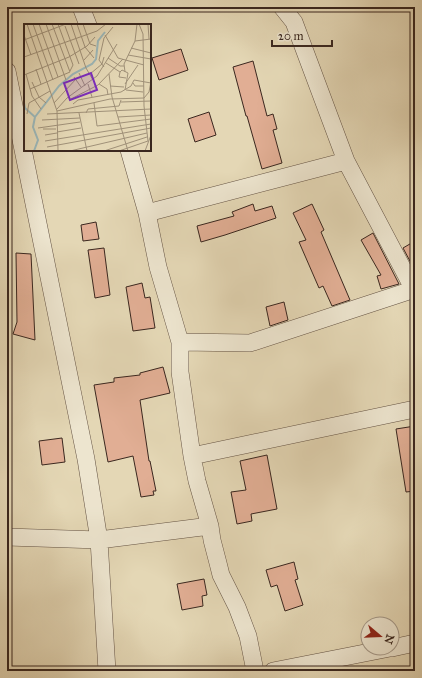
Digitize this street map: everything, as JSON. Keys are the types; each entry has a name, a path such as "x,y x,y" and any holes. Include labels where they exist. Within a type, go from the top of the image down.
{"street":[{"path":"81,7 88,24"},
{"path":"180,342 250,343 414,290 346,161 294,22 282,7"},
{"path":"7,71 86,459 99,540 107,671"},
{"path":"129,151 147,213 158,267 180,342 180,372 197,481 210,526 221,575 237,606 248,636 256,671"},
{"path":"147,213 346,161"},
{"path":"192,456 410,410 415,411"},
{"path":"7,537 99,540 210,526"},
{"path":"400,646 415,643"},
{"path":"273,671 360,654"}],"building":[{"path":"181,49 188,70 159,80 152,58"},
{"path":"253,61 267,116 273,114 277,129 273,130 282,163 262,169 233,67"},
{"path":"209,112 216,135 195,142 188,119"},
{"path":"253,204 255,211 272,206 276,218 201,242 197,226 234,216 232,212"},
{"path":"312,204 324,230 321,232 350,300 332,306 323,286 319,288 299,242 306,240 293,213"},
{"path":"96,222 99,239 83,241 81,225"},
{"path":"373,233 399,284 381,289 377,276 381,275 361,240"},
{"path":"415,241 415,261 411,263 403,248"},
{"path":"104,248 110,295 95,298 88,250"},
{"path":"16,253 31,254 35,340 13,334 17,322"},
{"path":"142,283 145,298 150,297 155,328 133,331 126,287"},
{"path":"284,302 288,320 270,326 266,307"},
{"path":"163,367 170,393 140,400 149,461 156,491 153,491 154,495 141,497 133,456 108,462 94,385 114,382 114,378 140,375 140,373"},
{"path":"415,426 415,491 406,492 396,429"},
{"path":"62,438 65,462 42,465 39,441"},
{"path":"267,455 277,509 251,514 252,521 237,524 231,492 246,490 240,461"},
{"path":"294,562 298,579 295,580 303,605 285,611 277,585 271,587 266,570"},
{"path":"204,579 207,595 202,596 203,606 182,610 177,584"}]}
